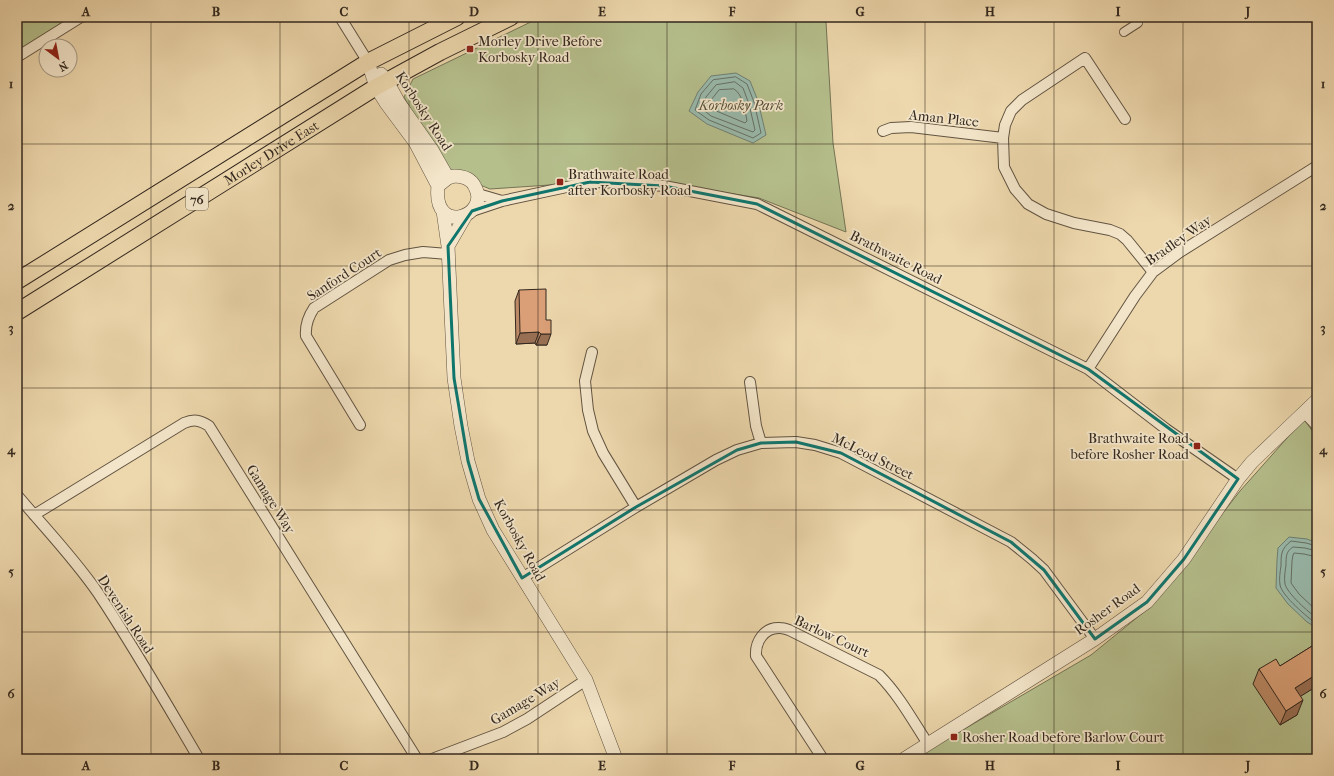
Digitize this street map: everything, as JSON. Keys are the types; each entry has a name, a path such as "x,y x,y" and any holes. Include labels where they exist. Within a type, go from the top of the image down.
{"main road":[{"name":"Morley Drive East","path":"17,281 368,62 457,17"},
{"name":"Morley Drive East","path":"17,312 382,84 440,52 511,17"}],"street":[{"path":"17,57 81,17"},
{"path":"340,17 368,62"},
{"path":"1124,32 1138,22"},
{"path":"1125,119 1085,58 1022,100 1011,111 1003,138 1004,167 1015,189 1028,204 1046,214 1074,223 1110,230 1120,234 1127,240 1153,272"},
{"name":"Korbosky Road","path":"368,62 382,84 399,103 432,150 443,182"},
{"name":"Aman Place","path":"883,132 891,128 911,127 1003,138"},
{"name":"Bradley Way","path":"1088,369 1135,296 1153,272 1180,252 1317,166"},
{"path":"448,250 469,213 476,206 478,194 476,187 467,178 454,176 443,182 437,200 443,211 454,217 460,217 469,213"},
{"name":"Brathwaite Road","path":"469,213 502,201 590,182 664,186 757,204 1088,369 1166,429 1238,479"},
{"name":"Brathwaite Road","path":"478,194 502,201"},
{"name":"Korbosky Road","path":"443,211 448,250 454,378 468,461 479,499 493,530 586,680 616,759"},
{"name":"Sanford Court","path":"360,425 306,336 305,327 309,315 314,308 389,260 405,255 448,250"},
{"path":"592,352 585,381 588,410 593,431 603,453 636,507"},
{"path":"750,382 756,426 761,443"},
{"name":"Rosher Road","path":"904,759 1095,639 1147,602 1184,559 1238,479 1252,462 1317,400"},
{"path":"1304,412 1317,426"},
{"name":"Gamage Way","path":"34,515 184,423 191,420 197,420 205,423 209,426 417,759"},
{"name":"McLeod Street","path":"522,578 636,507 716,460 737,450 761,443 796,442 815,444 841,453 1011,542 1044,570 1095,639"},
{"name":"Devenish Road","path":"17,495 48,529 97,592 199,759"},
{"name":"Barlow Court","path":"823,759 756,656 756,649 759,639 773,628 789,630 879,675 888,684 928,744"},
{"name":"Gamage Way","path":"432,759 503,732 527,719 586,680"}],"highlighted area":[{"path":"590,182 664,186 757,204 1088,369 1238,479 1184,559 1147,602 1095,639 1044,570 1011,542 841,453 796,442 761,443 737,450 636,507 522,578 479,499 468,461 454,378 448,246 472,211 502,201"}],"green space":[{"path":"17,17 81,17 47,38 38,38 38,44 17,57"},
{"name":"Korbosky Park","path":"541,17 788,17 826,22 833,143 846,232 759,198 639,179 490,189 446,171 404,97 413,79"},
{"path":"1304,419 1317,438 1317,759 913,759 1091,655 1150,607 1240,491"}],"water":[{"path":"736,73 750,81 758,101 766,135 753,143 707,124 689,111 698,92 711,76"},
{"path":"1289,537 1307,539 1317,543 1317,628 1307,622 1288,604 1276,588 1278,548"}],"building":[{"path":"546,289 546,320 551,320 551,334 541,334 539,332 520,333 519,290"},
{"path":"1317,643 1317,674 1295,688 1303,700 1286,711 1259,669 1276,659 1280,666"}],"place":[{"name":"Morley Drive Before Korbosky Road","path":"470,49"},
{"name":"Brathwaite Road after Korbosky Road","path":"560,182"},
{"name":"Brathwaite Road before Rosher Road","path":"1197,446"},
{"name":"Rosher Road before Barlow Court","path":"954,737"}]}
